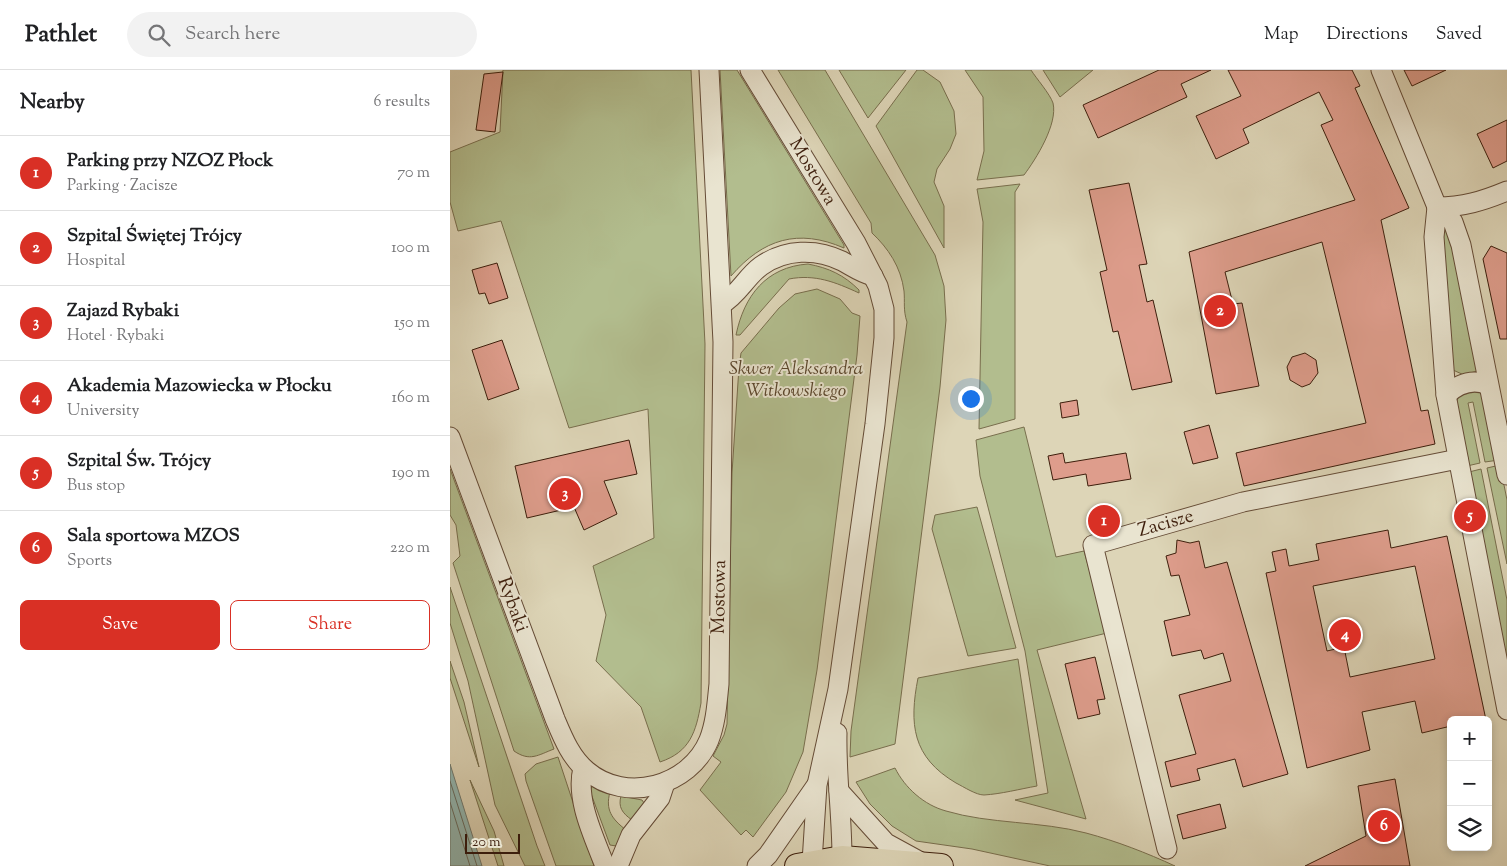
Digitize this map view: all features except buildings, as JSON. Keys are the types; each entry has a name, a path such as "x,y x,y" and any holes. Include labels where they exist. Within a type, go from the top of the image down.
{"main road":[{"name":"Mostowa","path":"805,864 842,858 934,865"}],"street":[{"name":"Mostowa","path":"583,768 598,778 620,786 639,788 665,783 688,768 703,750 714,726 718,701 722,304 709,70"},
{"name":"Mostowa","path":"750,70 873,276 880,291 884,309 884,338 838,689 817,785 805,864"},
{"path":"1381,70 1437,207 1454,222 1461,245 1507,475"},
{"path":"1437,207 1459,207 1480,203 1507,191"},
{"path":"1437,207 1434,237 1446,395 1507,710"},
{"path":"722,304 760,267 789,254 810,252 822,254 841,261 861,273 873,276"},
{"path":"1446,395 1457,385 1482,383 1488,385"},
{"name":"Rybaki","path":"450,437 555,719 567,746 583,768"},
{"name":"Zacisze","path":"1167,849 1093,545 1242,502 1458,458"},
{"name":"Mostowa","path":"838,689 836,774 839,791 842,858"},
{"path":"583,768 580,780 584,801 605,866"},
{"path":"618,866 631,834 660,798 665,783"},
{"name":"Mostowa","path":"757,866 768,855 817,785"},
{"name":"Mostowa","path":"839,791 886,843 934,865"}],"green space":[{"path":"503,70 691,70 705,344 701,703 697,723 690,740 678,753 660,762 641,707 596,661 606,615 593,566 654,538 648,409 569,428 501,221 458,231 450,202 450,152 500,132"},
{"path":"720,70 737,70 844,245 844,248 811,239 796,238 782,241 756,253 731,276"},
{"path":"778,70 825,70 935,255 944,286 946,320 940,387 895,744 850,757 851,731 907,322 904,291 897,266 883,245 872,233 871,223"},
{"path":"839,70 906,70 868,118"},
{"path":"917,70 923,70 940,82 954,111 956,134 950,149 937,169 934,182 944,206 944,248 876,126"},
{"path":"965,70 1031,70 1051,99 1054,111 1049,131 1040,151 1024,175 977,180 984,151 983,97"},
{"path":"1043,70 1093,70 1060,97"},
{"path":"1020,184 1015,192 1015,419 979,429 983,222 977,189"},
{"path":"1443,229 1449,229 1477,371 1464,375 1453,370 1442,237"},
{"path":"808,264 842,276 859,290 859,293 842,285 816,278 789,279 740,335 736,335 745,308 759,286 780,271 793,266"},
{"name":"Skwer Aleksandra Witkowskiego","path":"817,289 840,299 852,313 860,316 857,355 817,670 803,752 786,792 753,837 746,830 741,835 700,790 721,762 713,756 724,735 727,724 732,473 739,367 741,353 779,308 795,294"},
{"path":"1475,390 1481,393 1499,460 1485,462 1473,402 1468,403 1480,463 1467,466 1456,404 1459,394"},
{"path":"1024,427 1056,557 1084,551 1107,633 1037,650 1086,819 1015,800 1048,793 1025,651 980,476 976,440"},
{"path":"1500,465 1507,500 1507,564 1487,468"},
{"path":"450,469 554,749 539,755 529,757 514,751 453,563 460,556 456,525 450,515"},
{"path":"1481,469 1507,600 1507,664 1469,472"},
{"path":"977,507 1016,648 968,656 932,529 935,515"},
{"path":"450,587 545,866 525,866 495,805 468,681 450,623"},
{"path":"1018,659 1037,786 1004,793 977,794 941,773 922,750 914,725 915,695 918,678"},
{"path":"450,661 464,702 479,767 450,678"},
{"path":"558,757 594,866 556,866 526,781 525,774 536,764"},
{"path":"895,768 916,795 930,805 946,811 980,818 1051,826 1086,833 1154,856 1175,866 1050,866 972,849 916,841 892,826 870,804 856,782"},
{"path":"470,780 494,831 504,866 498,866"},
{"path":"592,786 610,792 608,804 611,814 626,830 616,846 610,845 590,791"},
{"path":"621,796 642,800 644,803 632,820 622,810"}],"water":[{"path":"450,764 482,866 450,866"}],"place":[{"name":"Szpital Świętej Trójcy","path":"1220,311"},
{"name":"Zajazd Rybaki","path":"565,494"},
{"name":"Szpital Św. Trójcy","path":"1470,516"},
{"name":"Parking przy NZOZ Płock","path":"1104,521"},
{"name":"Akademia Mazowiecka w Płocku","path":"1345,635"},
{"name":"Sala sportowa MZOS","path":"1384,826"}]}
